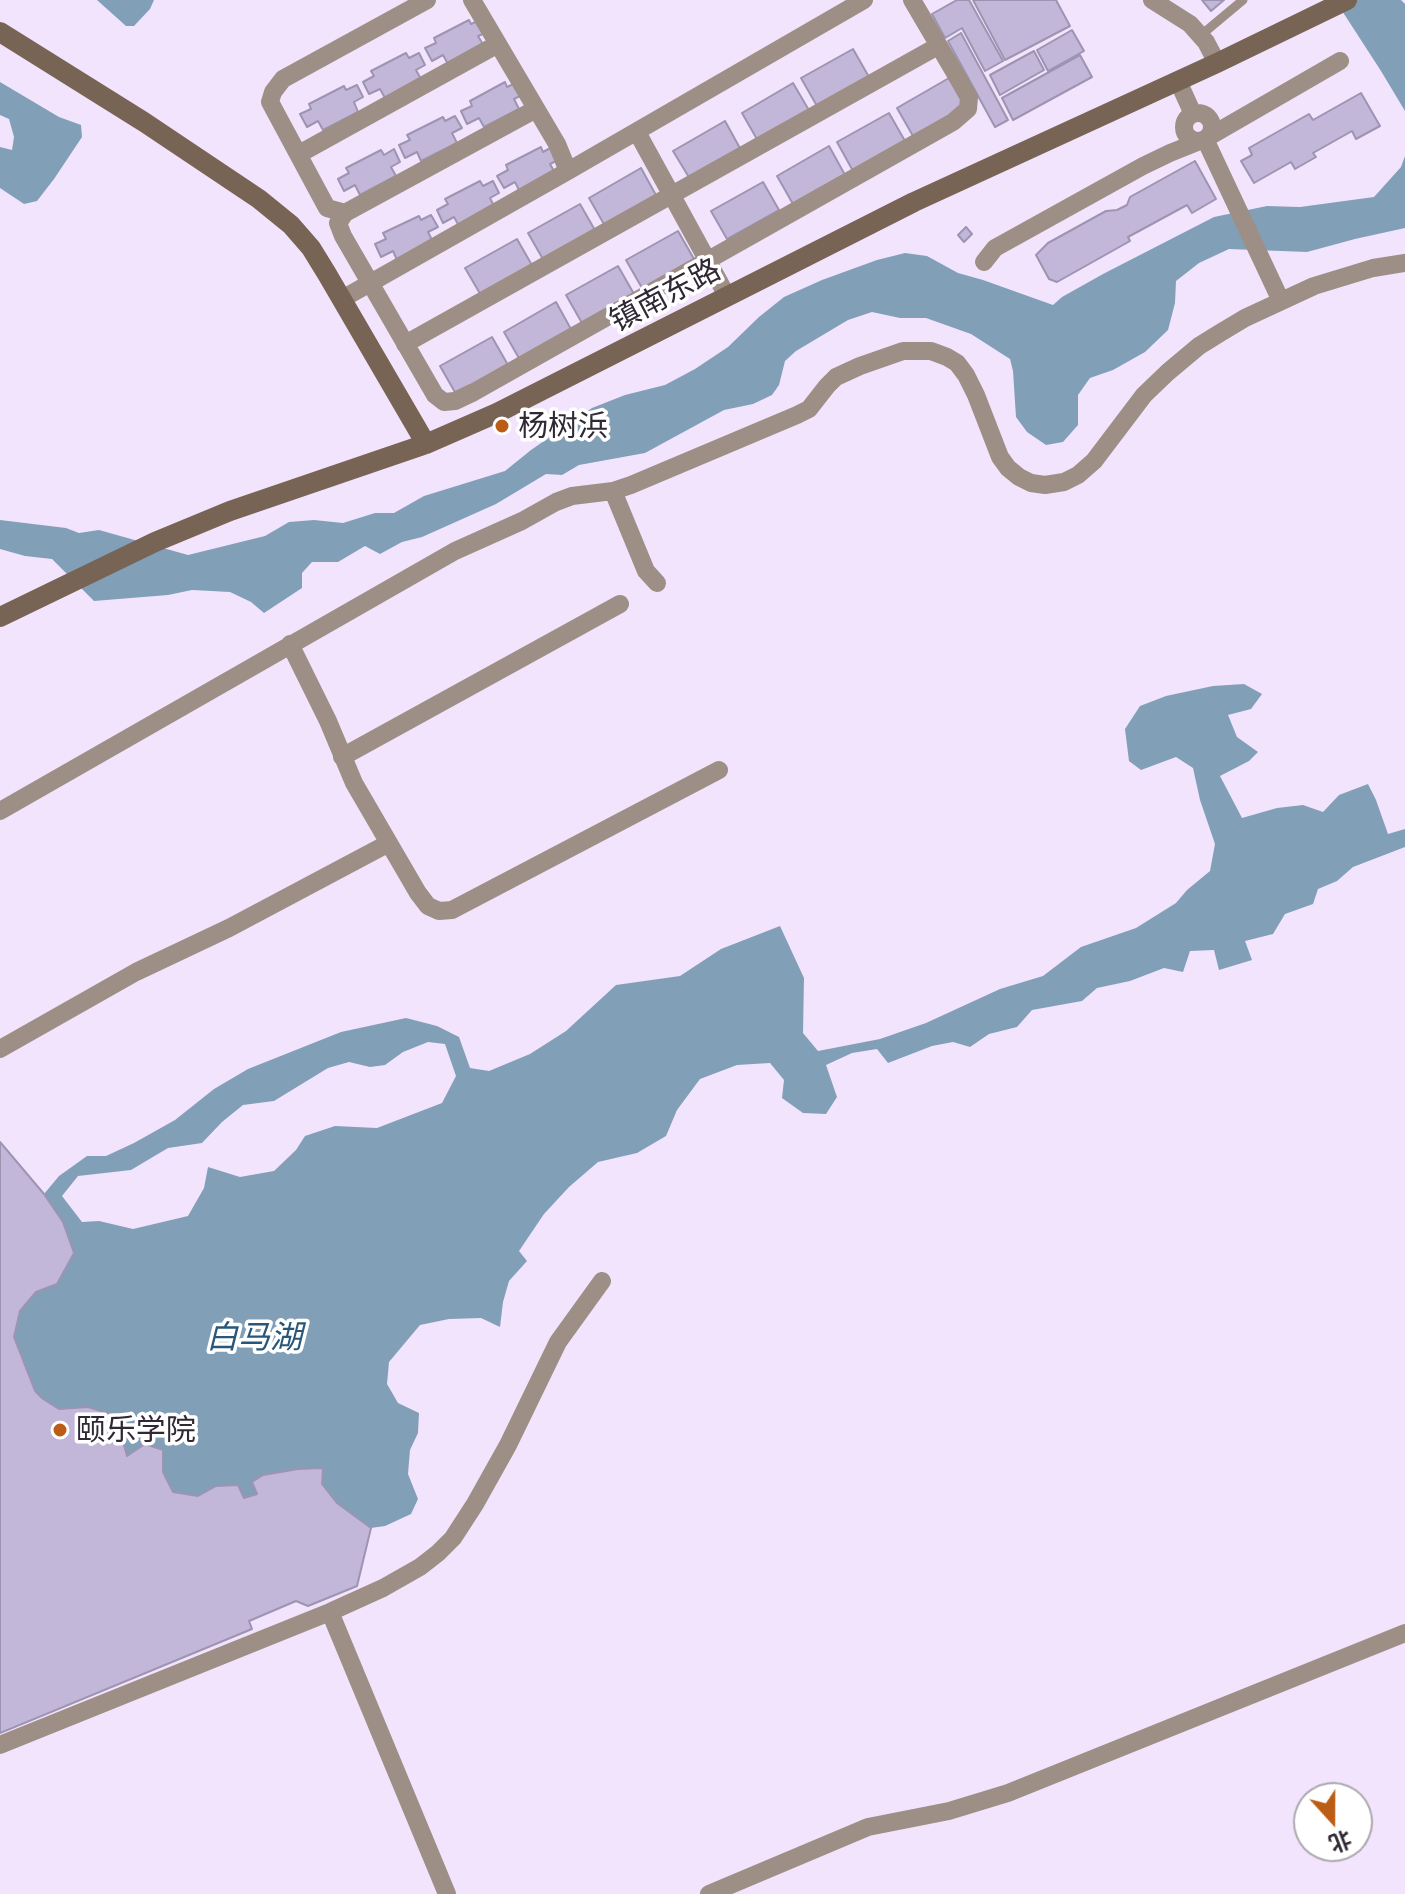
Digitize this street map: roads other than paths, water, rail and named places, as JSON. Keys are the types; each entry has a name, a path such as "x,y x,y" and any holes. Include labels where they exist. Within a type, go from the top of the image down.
{"street":[{"path":"345,213 327,208 270,102 273,92 283,79 427,0"},
{"path":"472,0 557,144 568,171"},
{"path":"342,299 864,0"},
{"path":"536,109 345,213 338,223 435,395 444,402 455,401 953,122 968,109 969,97 912,0"},
{"path":"1152,0 1190,24 1217,63"},
{"name":"镇南东路","path":"0,617 155,542 230,511 426,444 508,408 914,202 1347,0"},
{"path":"0,32 144,122 291,225 311,248 426,444"},
{"path":"299,154 498,44"},
{"path":"405,344 938,46"},
{"path":"984,262 995,248 1157,159 1205,139 1340,61"},
{"path":"1178,81 1193,114 1184,124 1185,134 1196,141 1205,139"},
{"path":"637,132 727,296"},
{"path":"1205,139 1281,301"},
{"path":"0,811 455,551 556,502 572,496 613,491 809,409 836,377 860,366 917,349 947,357 957,363 966,375 1000,457 1008,468 1031,483 1045,485 1064,482 1094,461 1144,395 1199,346 1245,318 1314,286 1373,268 1405,263"},
{"path":"613,491 646,571 657,583"},
{"path":"342,757 620,604"},
{"path":"290,644 354,783 418,893 428,906 439,911 452,910 719,770"},
{"path":"0,1049 136,972 229,928 389,843"},
{"path":"0,1745 330,1612 420,1567 453,1538 493,1474 558,1342 602,1281"},
{"path":"330,1612 447,1894"},
{"path":"709,1894 868,1827 949,1811 1008,1793 1405,1633"}],"lane":[{"path":"1200,36 1243,0"}],"water":[{"path":"97,0 154,0 134,26 126,26"},
{"path":"1335,0 1401,0 1405,4 1405,111 1381,71"},
{"path":"0,82 59,117 81,125 82,137 37,201 24,204 0,188 0,147 12,150 14,137 9,119 0,115"},
{"path":"1405,156 1405,228 1307,252 1229,249 1199,263 1176,281 1175,303 1168,330 1145,352 1113,370 1090,378 1078,395 1078,425 1063,442 1046,445 1027,432 1016,417 1010,359 971,334 926,318 900,318 872,312 848,320 796,351 785,361 779,385 772,395 753,404 724,410 645,453 579,465 562,475 546,474 496,504 380,554 365,546 338,562 312,562 302,573 302,588 264,613 251,602 230,592 192,590 94,601 52,559 0,549 0,520 66,528 79,533 99,530 188,555 265,536 289,522 314,520 343,523 375,513 394,513 424,496 505,471 592,408 625,395 665,385 695,369 728,347 784,297 877,260 905,253 927,256 958,273 1053,305 1103,274 1214,217 1267,206 1300,207 1374,197 1401,167"},
{"name":"白马湖","path":"1244,684 1262,694 1251,709 1228,715 1237,737 1258,752 1249,761 1220,776 1242,818 1277,808 1303,805 1323,812 1339,795 1368,784 1388,834 1405,829 1405,847 1353,867 1337,881 1318,889 1313,904 1285,914 1273,934 1245,941 1252,960 1219,970 1214,950 1190,951 1183,972 1164,968 1130,981 1097,988 1082,1001 1032,1010 1017,1027 989,1034 970,1047 953,1042 932,1046 888,1063 877,1049 852,1053 826,1065 837,1097 826,1114 803,1113 782,1098 784,1080 770,1063 737,1065 700,1079 677,1110 666,1136 637,1153 598,1162 544,1214 519,1251 527,1261 509,1281 500,1327 481,1318 449,1319 420,1325 389,1362 387,1384 398,1403 419,1413 418,1433 410,1450 408,1474 418,1499 411,1514 385,1526 371,1528 337,1503 322,1484 322,1468 263,1475 252,1482 257,1494 244,1498 237,1485 216,1486 198,1496 173,1492 163,1472 163,1450 145,1444 127,1456 116,1416 88,1407 59,1409 35,1391 14,1337 20,1311 36,1292 57,1284 73,1253 63,1222 44,1194 59,1176 87,1156 106,1156 134,1143 175,1120 214,1089 248,1069 341,1032 406,1018 437,1026 459,1037 470,1068 489,1071 530,1054 566,1031 616,985 680,976 721,949 780,926 804,978 803,1033 818,1051 880,1039 926,1023 1000,989 1043,976 1081,947 1136,928 1176,903 1210,871 1215,844 1193,768 1176,757 1141,770 1129,761 1125,729 1140,706 1166,696 1213,686","holes":["428,1042 445,1044 456,1076 442,1103 377,1128 335,1126 305,1136 296,1150 274,1171 240,1177 208,1167 204,1188 188,1216 133,1229 99,1221 82,1222 62,1196 78,1176 131,1170 168,1148 202,1143 243,1105 274,1101 328,1068 349,1062 370,1067 385,1065 403,1052"]}],"place":[{"name":"杨树浜","path":"502,426"},
{"name":"颐乐学院","path":"60,1430"}]}
